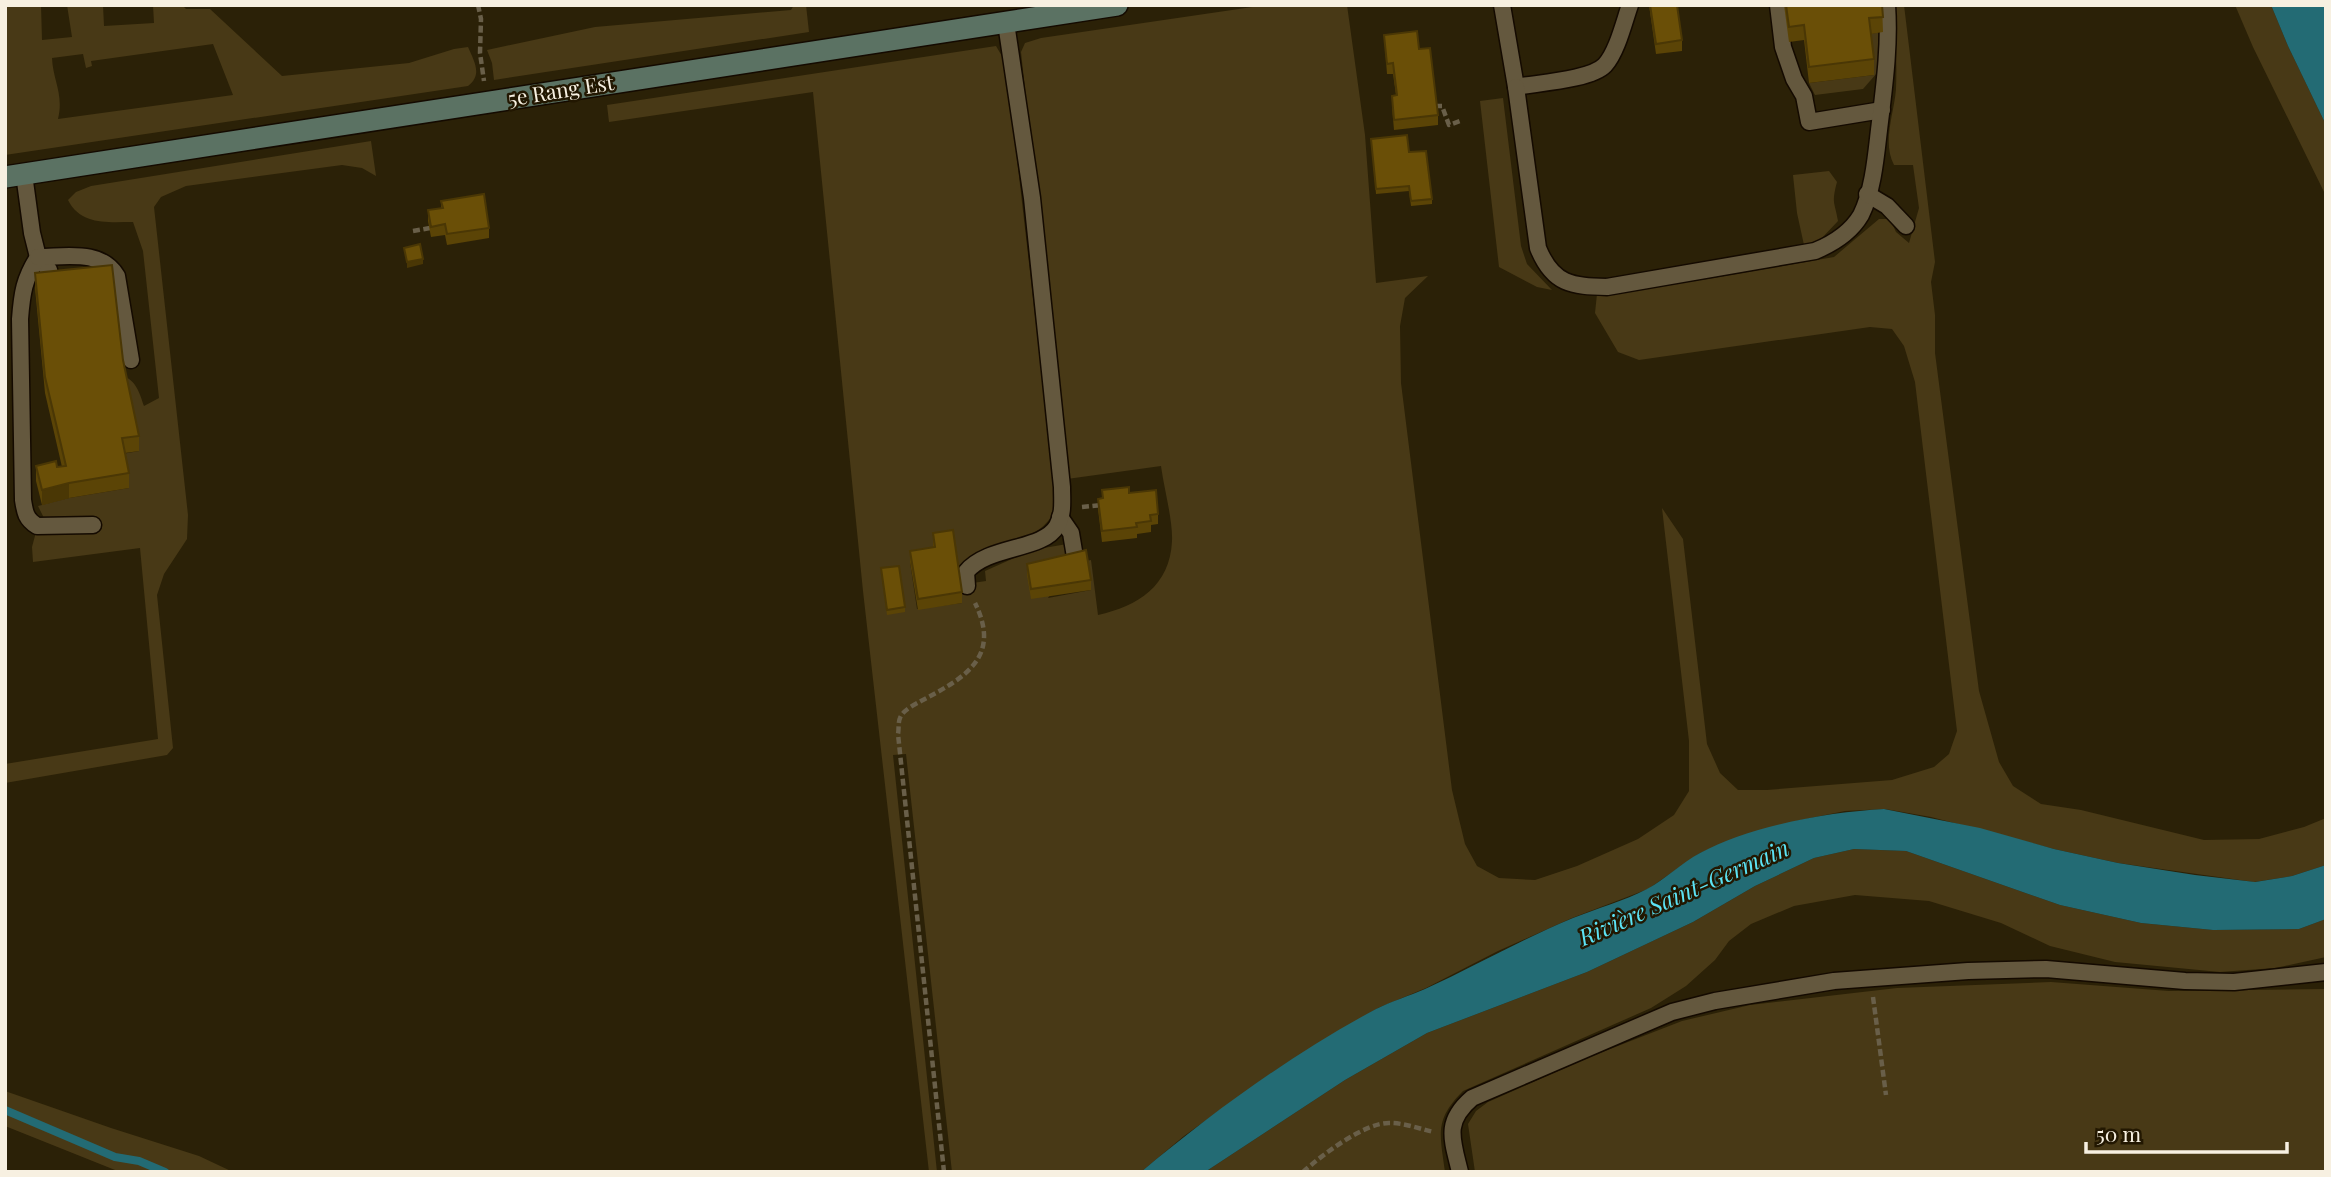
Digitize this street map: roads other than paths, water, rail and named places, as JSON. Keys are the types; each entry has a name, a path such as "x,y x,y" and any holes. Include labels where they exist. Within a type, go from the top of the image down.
{"street":[{"name":"5e Rang Est","path":"15,175 1117,5"}],"lane":[{"path":"1502,5 1538,248 1543,260 1556,275 1574,286 1607,286 1815,251 1829,245 1844,233 1860,215 1874,173 1889,30 1887,5"},
{"path":"1516,87 1587,74 1603,68 1610,57 1630,5"},
{"path":"1778,5 1783,47 1794,79 1804,96 1809,122 1882,110"},
{"path":"967,586 966,572 972,565 993,554 1049,535 1058,525 1060,517 1062,487 1035,225 1006,23"},
{"path":"15,175 38,257 48,270 53,286"},
{"path":"1867,194 1887,206 1906,226"},
{"path":"38,257 94,257 107,262 113,268 117,276 131,360"},
{"path":"38,257 22,290 20,320 25,514 37,526 93,525"},
{"path":"1060,517 1071,533 1076,563"},
{"path":"1460,1172 1453,1121 1459,1109 1472,1098 1672,1012 1728,999 1835,981 1968,971 2046,969 2185,981 2234,982 2326,972"}],"water":[{"path":"2271,5 2326,5 2326,125 2288,46"},
{"name":"Rivière Saint-Germain","path":"1884,809 1980,828 2054,849 2118,863 2195,875 2255,882 2292,876 2326,865 2326,919 2299,929 2213,930 2141,923 2060,905 1906,851 1854,849 1814,858 1755,886 1693,922 1587,972 1427,1033 1345,1080 1205,1172 1141,1172 1254,1084 1376,1009 1425,989 1554,926 1638,893 1693,857 1720,843 1789,822 1839,813"}],"waterway":[{"path":"5,1110 115,1157 139,1161 165,1172"}]}
